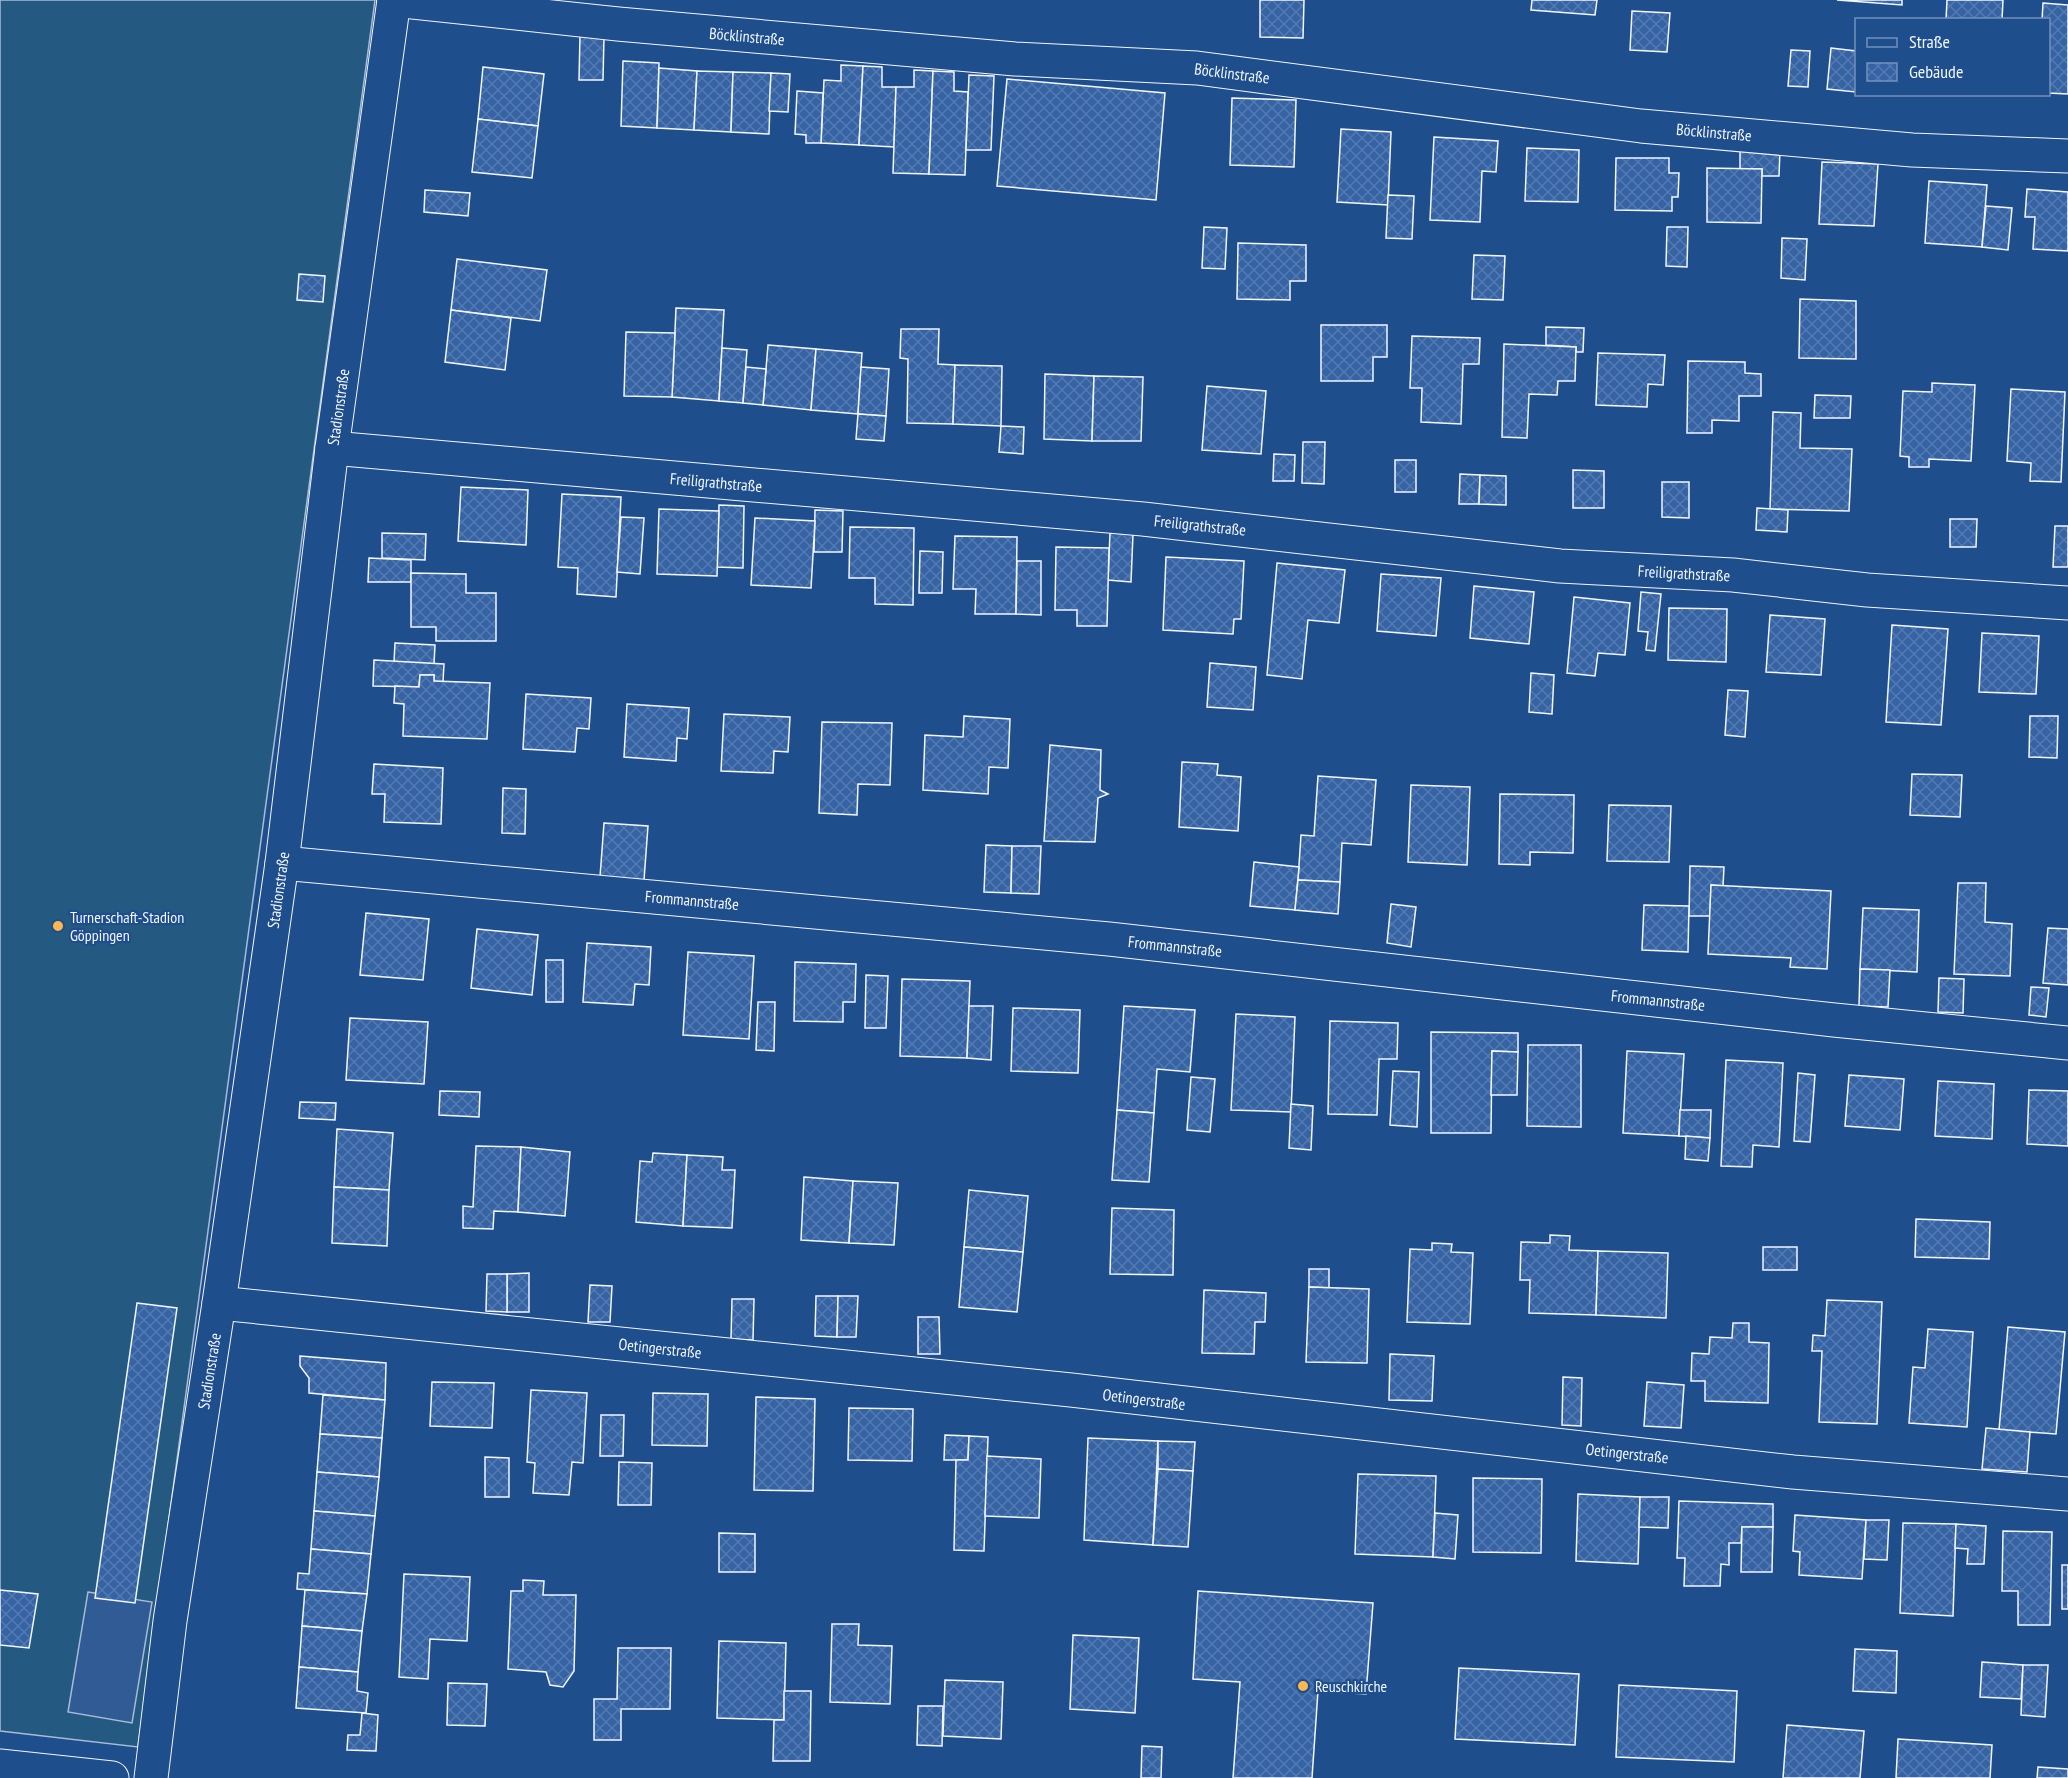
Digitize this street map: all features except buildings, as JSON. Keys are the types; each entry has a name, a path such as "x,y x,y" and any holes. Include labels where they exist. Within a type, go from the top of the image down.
{"street":[{"name":"Böcklinstraße","path":"394,0 618,24 1015,59 1197,69 1641,126 1912,150 2068,156"},
{"name":"Stadionstraße","path":"151,1778 170,1621 219,1303 282,863 332,448 394,0"},
{"name":"Freiligrathstraße","path":"332,448 1143,519 1560,566 1733,575 1867,590 2068,603"},
{"name":"Frommannstraße","path":"282,863 1121,940 1834,1020 2068,1043"},
{"name":"Oetingerstraße","path":"219,1303 1071,1390 1793,1472 2068,1494"},
{"path":"0,1766 112,1778"}],"shaded area":[{"path":"0,0 375,0 138,1747 0,1731"},
{"path":"88,1592 152,1602 132,1723 68,1712"}],"place":[{"name":"Turnerschaft-Stadion Göppingen","path":"58,926"},
{"name":"Reuschkirche","path":"1303,1686"}]}
